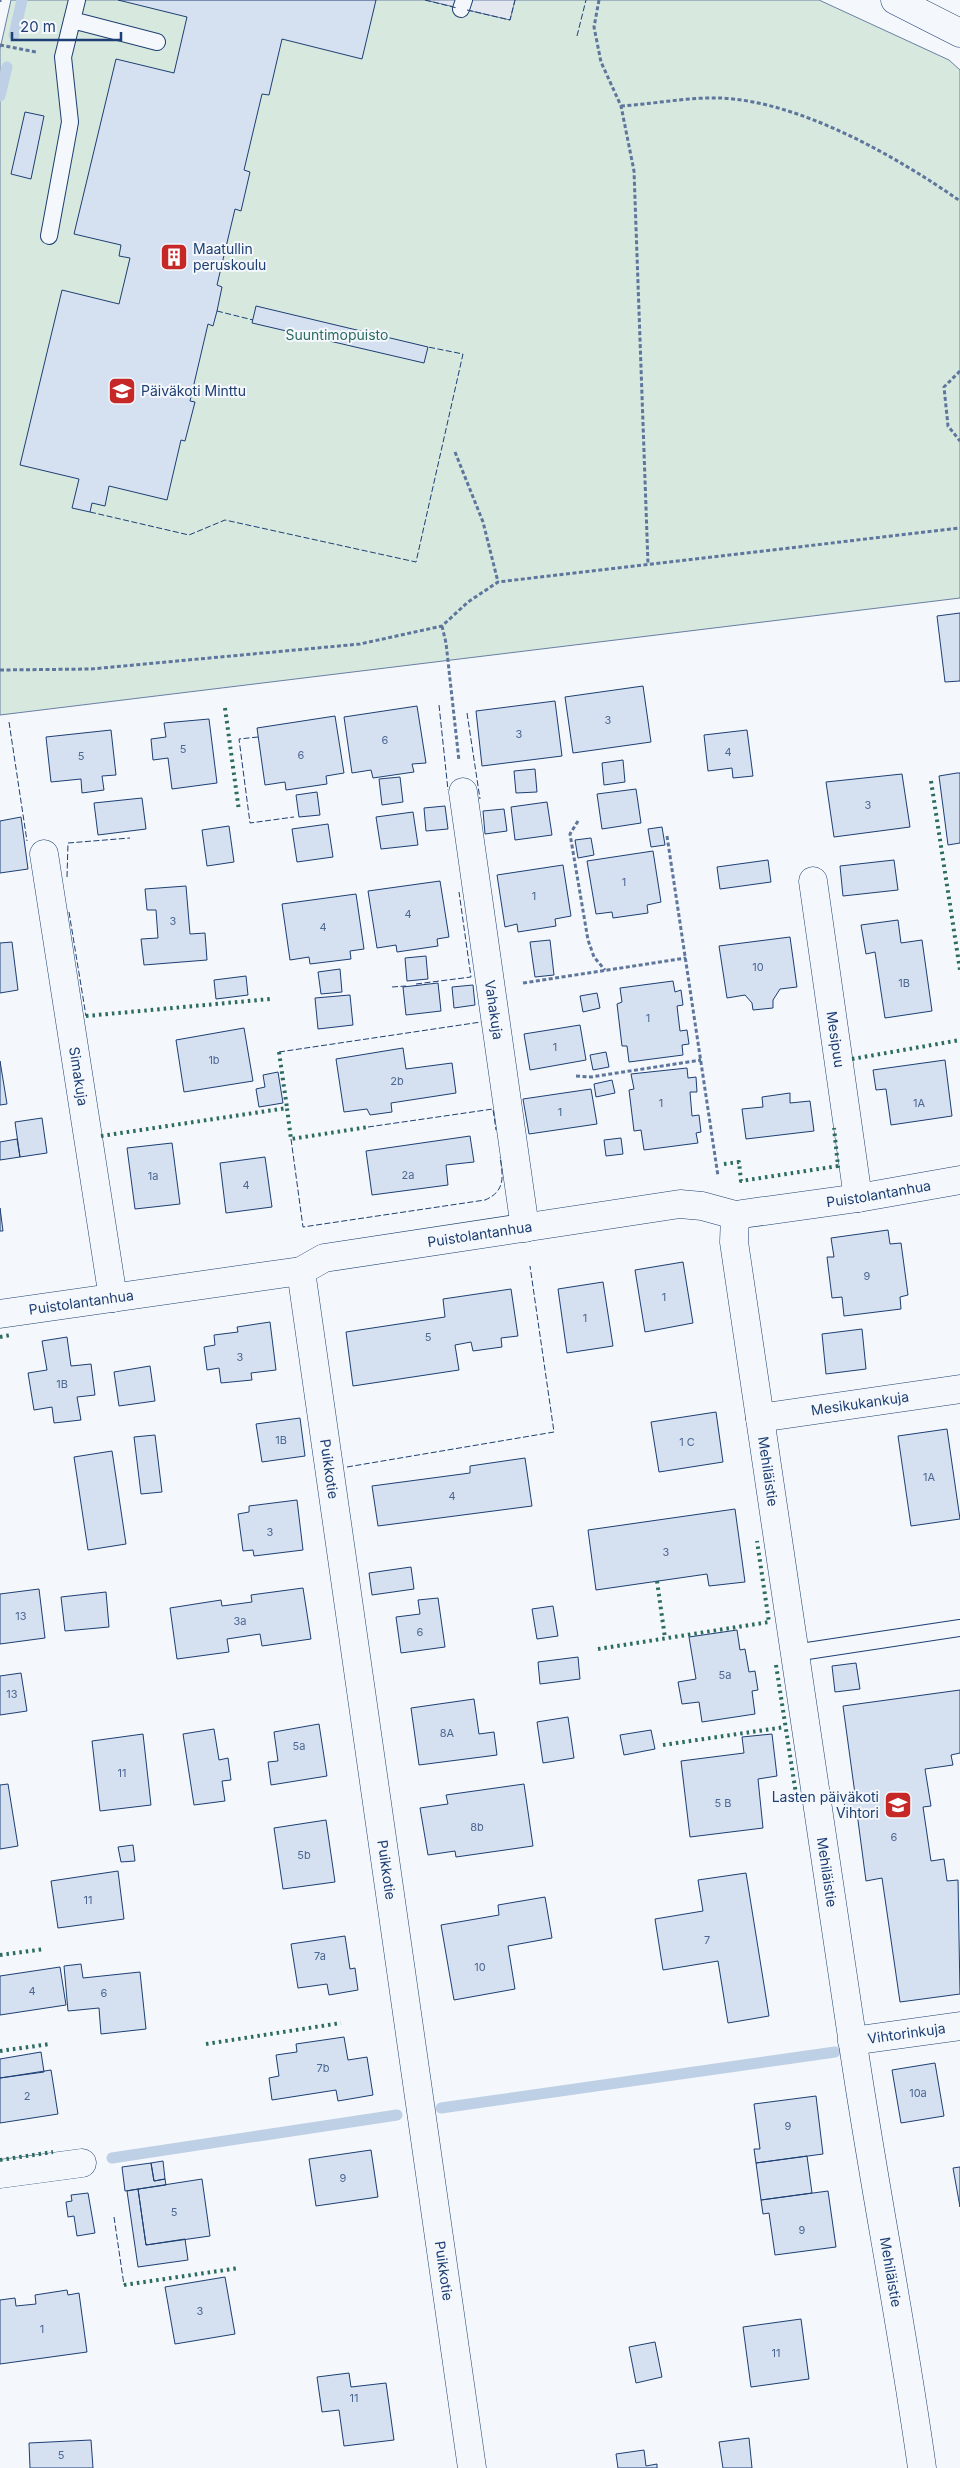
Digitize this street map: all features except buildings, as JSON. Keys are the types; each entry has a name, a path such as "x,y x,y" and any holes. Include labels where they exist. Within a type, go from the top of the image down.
{"street":[{"path":"895,0 931,8 960,33"},
{"name":"Vahakuja","path":"463,792 525,1228"},
{"name":"Simakuja","path":"44,854 113,1298"},
{"name":"Mesipuu","path":"814,881 858,1198"},
{"name":"Puistolantanhua","path":"0,1314 301,1271 324,1258 680,1204 702,1206 735,1215 858,1198 960,1180"},
{"name":"Mehiläistie","path":"735,1215 734,1242 794,1653 852,2041 922,2468"},
{"name":"Puikkotie","path":"301,1271 472,2468"},
{"name":"Mesikukankuja","path":"760,1418 960,1389"},
{"name":"Vihtorinkuja","path":"852,2041 960,2026"},
{"path":"0,2174 82,2163"}],"lane":[{"path":"49,236 70,122 63,57 77,0"},
{"path":"72,20 157,42"},
{"path":"794,1653 960,1628"}],"path":[{"path":"599,0 594,27 601,62 621,106 634,171 648,564"},
{"path":"0,45 63,57"},
{"path":"621,106 720,98 773,107 844,132 922,174 960,201"},
{"path":"960,372 944,386 948,426 960,441"},
{"path":"455,452 483,522 498,582"},
{"path":"0,670 92,669 360,644 442,626 468,602 498,582 960,528"},
{"path":"442,626 446,643 463,792"},
{"path":"578,821 570,834 588,940 594,957 606,970"},
{"path":"667,836 718,1171 718,1184"},
{"path":"491,989 686,958"},
{"path":"576,1076 591,1077 701,1060"}],"green space":[{"name":"Suuntimopuisto","path":"11,0 819,0 949,60 960,70 960,598 0,715 0,49"}],"shaded area":[{"path":"425,0 515,0 510,20"}],"waterway":[{"path":"14,35 22,0"},
{"path":"0,96 7,67"},
{"path":"441,2108 835,2052"},
{"path":"112,2158 397,2115"}],"hedge":[{"path":"225,708 239,811"},
{"path":"931,781 960,970"},
{"path":"86,1016 270,999"},
{"path":"852,1059 960,1040"},
{"path":"279,1052 287,1108"},
{"path":"101,1136 287,1108 291,1139 368,1127"},
{"path":"724,1164 739,1162 741,1181 838,1166 834,1128"},
{"path":"0,1337 11,1335"},
{"path":"598,1649 769,1622 757,1541"},
{"path":"657,1581 665,1638"},
{"path":"776,1665 796,1794"},
{"path":"663,1745 785,1727"},
{"path":"0,1955 45,1949"},
{"path":"206,2044 341,2023"},
{"path":"0,2051 50,2044"},
{"path":"0,2160 53,2152"},
{"path":"124,2285 239,2268"}],"fence":[{"path":"425,0 457,8"},
{"path":"467,10 510,20 515,0"},
{"path":"577,36 586,0"},
{"path":"217,311 253,320"},
{"path":"90,512 189,535 225,520 416,562 463,354 428,347"},
{"path":"439,705 448,790"},
{"path":"467,713 480,799"},
{"path":"9,722 27,841"},
{"path":"258,737 239,739 250,823 294,817"},
{"path":"67,877 68,843 130,838"},
{"path":"416,984 471,977 459,892"},
{"path":"69,912 86,1016"},
{"path":"392,987 406,986"},
{"path":"279,1052 481,1022"},
{"path":"368,1127 493,1109 496,1130"},
{"path":"291,1139 303,1227 485,1200 497,1192 502,1182 500,1157"},
{"path":"347,1467 554,1432 530,1266"},
{"path":"114,2217 124,2285"}],"place":[{"name":"Maatullin peruskoulu","path":"174,257"},
{"name":"Päiväkoti Minttu","path":"122,391"},
{"name":"Lasten päiväkoti Vihtori","path":"898,1805"}]}
